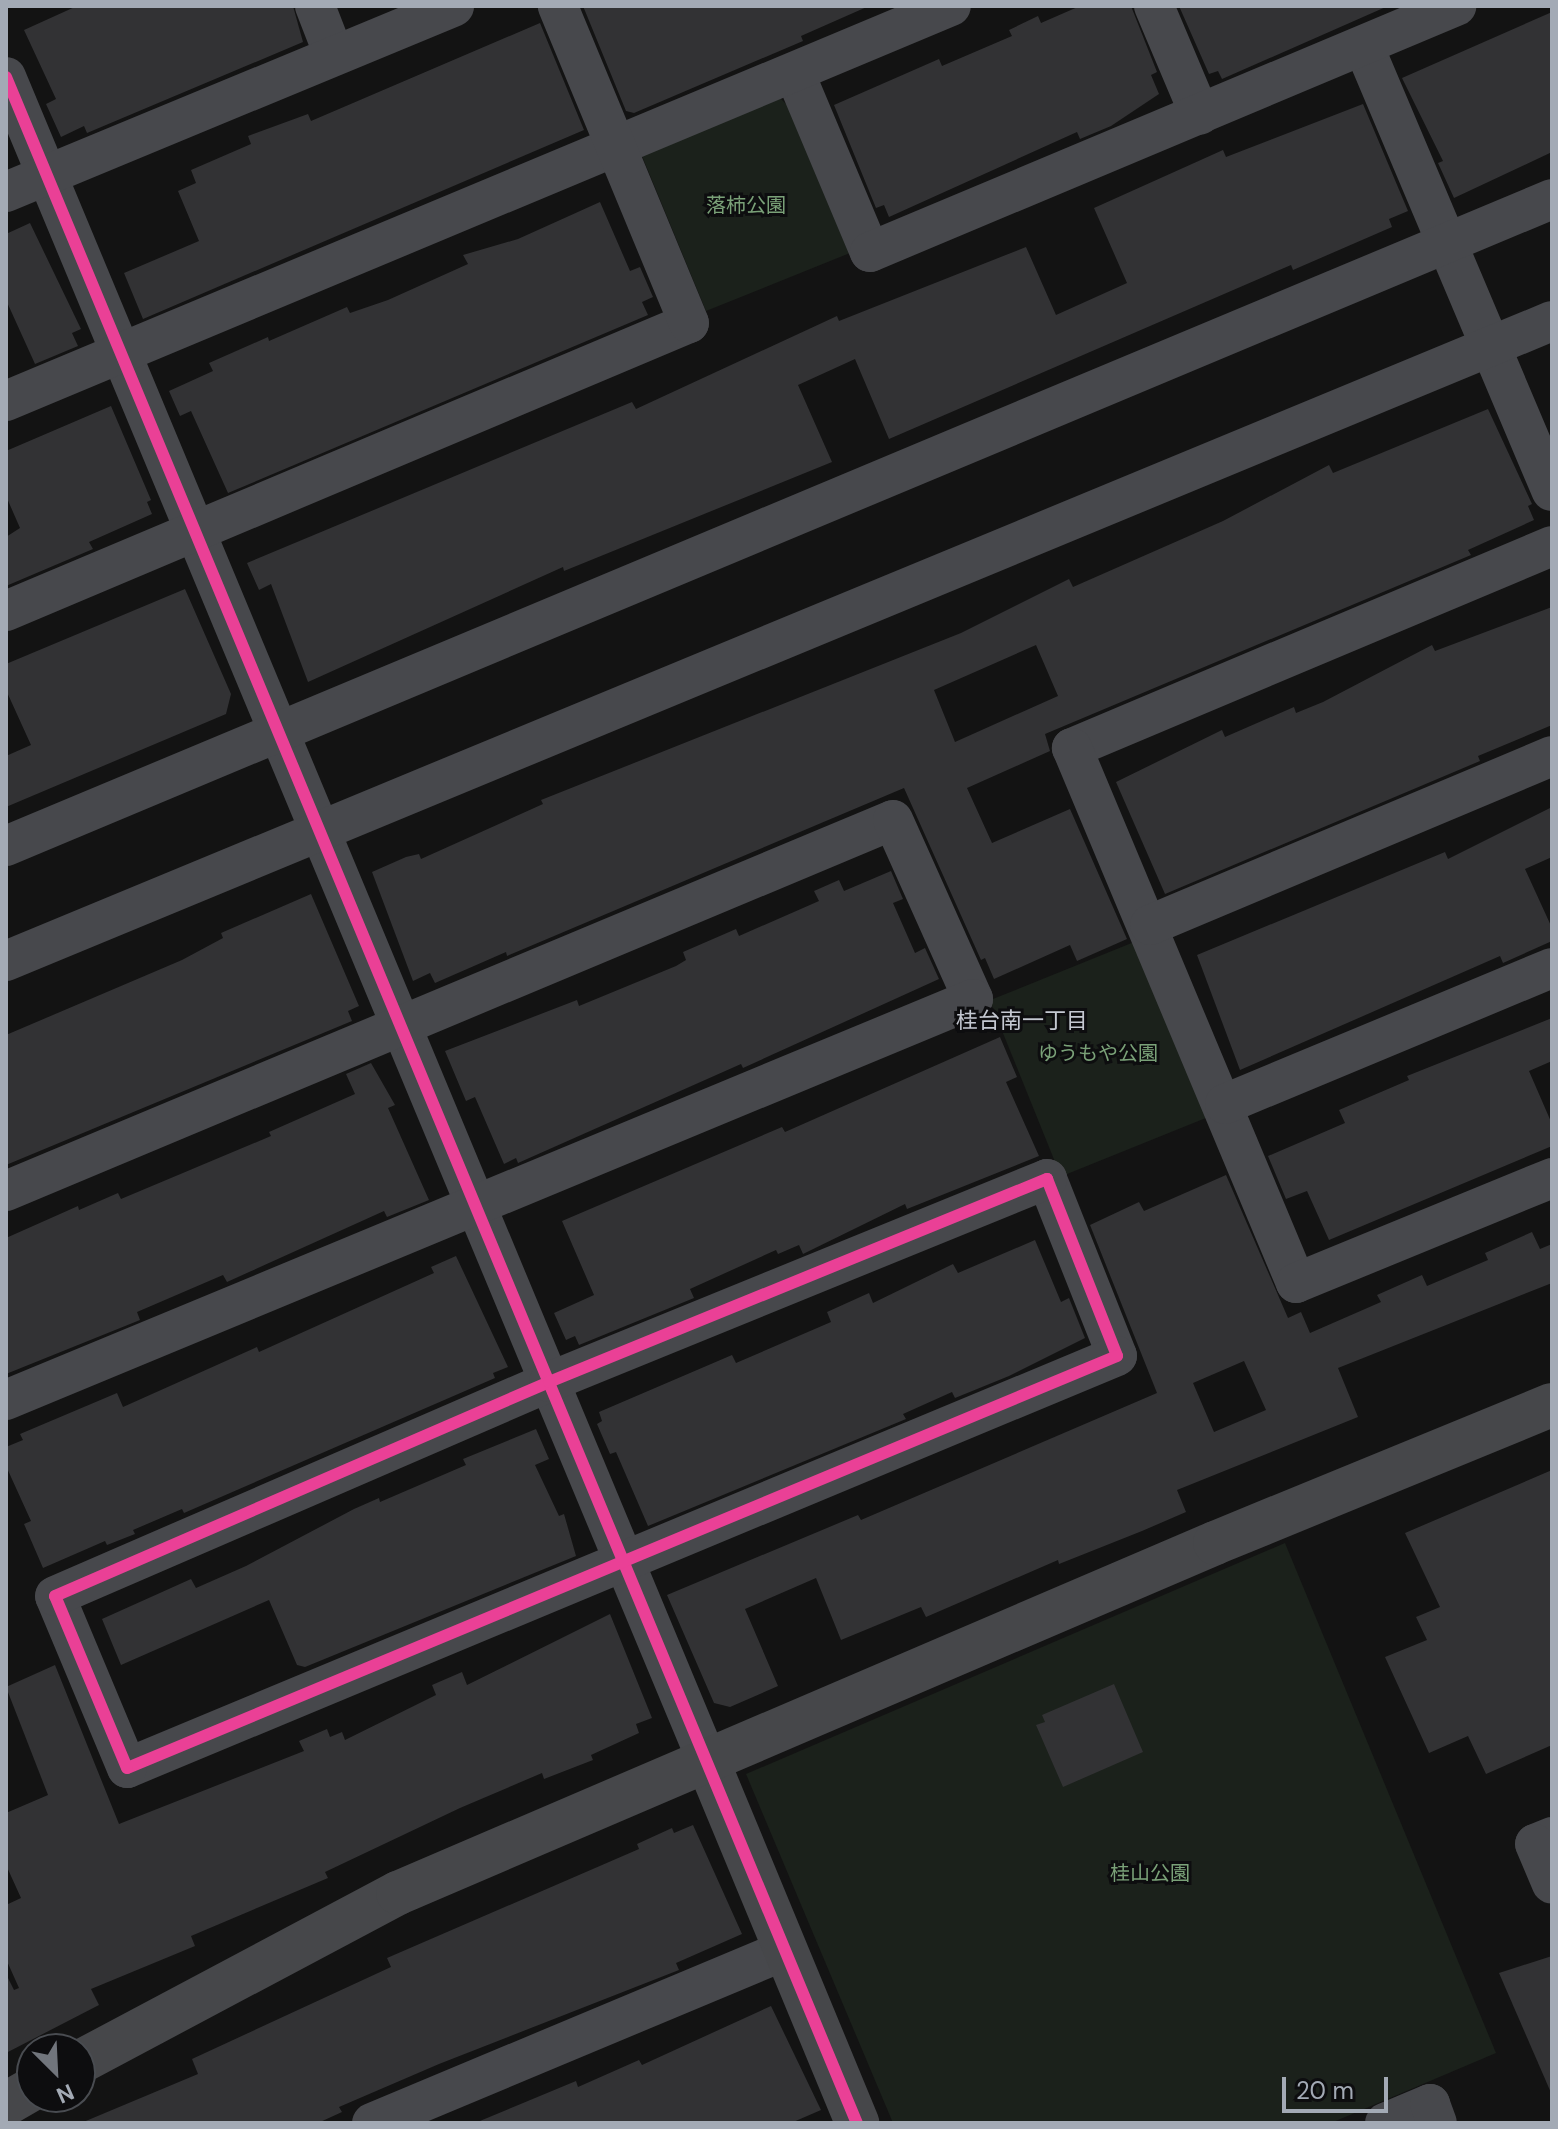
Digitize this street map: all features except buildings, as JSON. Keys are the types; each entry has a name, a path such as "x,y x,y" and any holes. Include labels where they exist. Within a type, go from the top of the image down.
{"street":[{"path":"315,6 334,55"},
{"path":"6,192 454,6"},
{"path":"6,611 689,323 558,6"},
{"path":"6,401 616,150 951,6"},
{"path":"1154,6 1200,115"},
{"path":"795,74 870,252 1456,6"},
{"path":"1364,47 1552,491"},
{"path":"6,77 857,2123"},
{"path":"6,846 279,729 1552,199"},
{"path":"6,961 1552,321"},
{"path":"1552,546 1072,748 1225,1104 1296,1283 1552,1178"},
{"path":"1150,925 1552,756"},
{"path":"6,1191 402,1028 893,820 973,999 6,1400"},
{"path":"1225,1104 1552,968"},
{"path":"1047,1179 1117,1356 624,1561 127,1768 55,1596 549,1382 1047,1179"},
{"path":"96,2053 398,1893 1552,1405"},
{"path":"1544,1840 1552,1884"},
{"path":"372,2123 786,1950"},
{"path":"1385,2123 1430,2104 1437,2123"}],"green space":[{"name":"落柿公園","path":"778,96 791,109 850,253 706,311 642,156"},
{"name":"ゆうもや公園","path":"1139,940 1210,1116 1061,1176 990,1000"},
{"name":"桂山公園","path":"1285,1543 1496,2053 1331,2123 893,2123 746,1774"}],"cycle path":[{"path":"6,77 857,2123"},
{"path":"1047,1179 1117,1356 127,1768 55,1596 549,1382 1047,1179"}],"district":[{"name":"桂台南一丁目","path":"1022,1021"}]}
